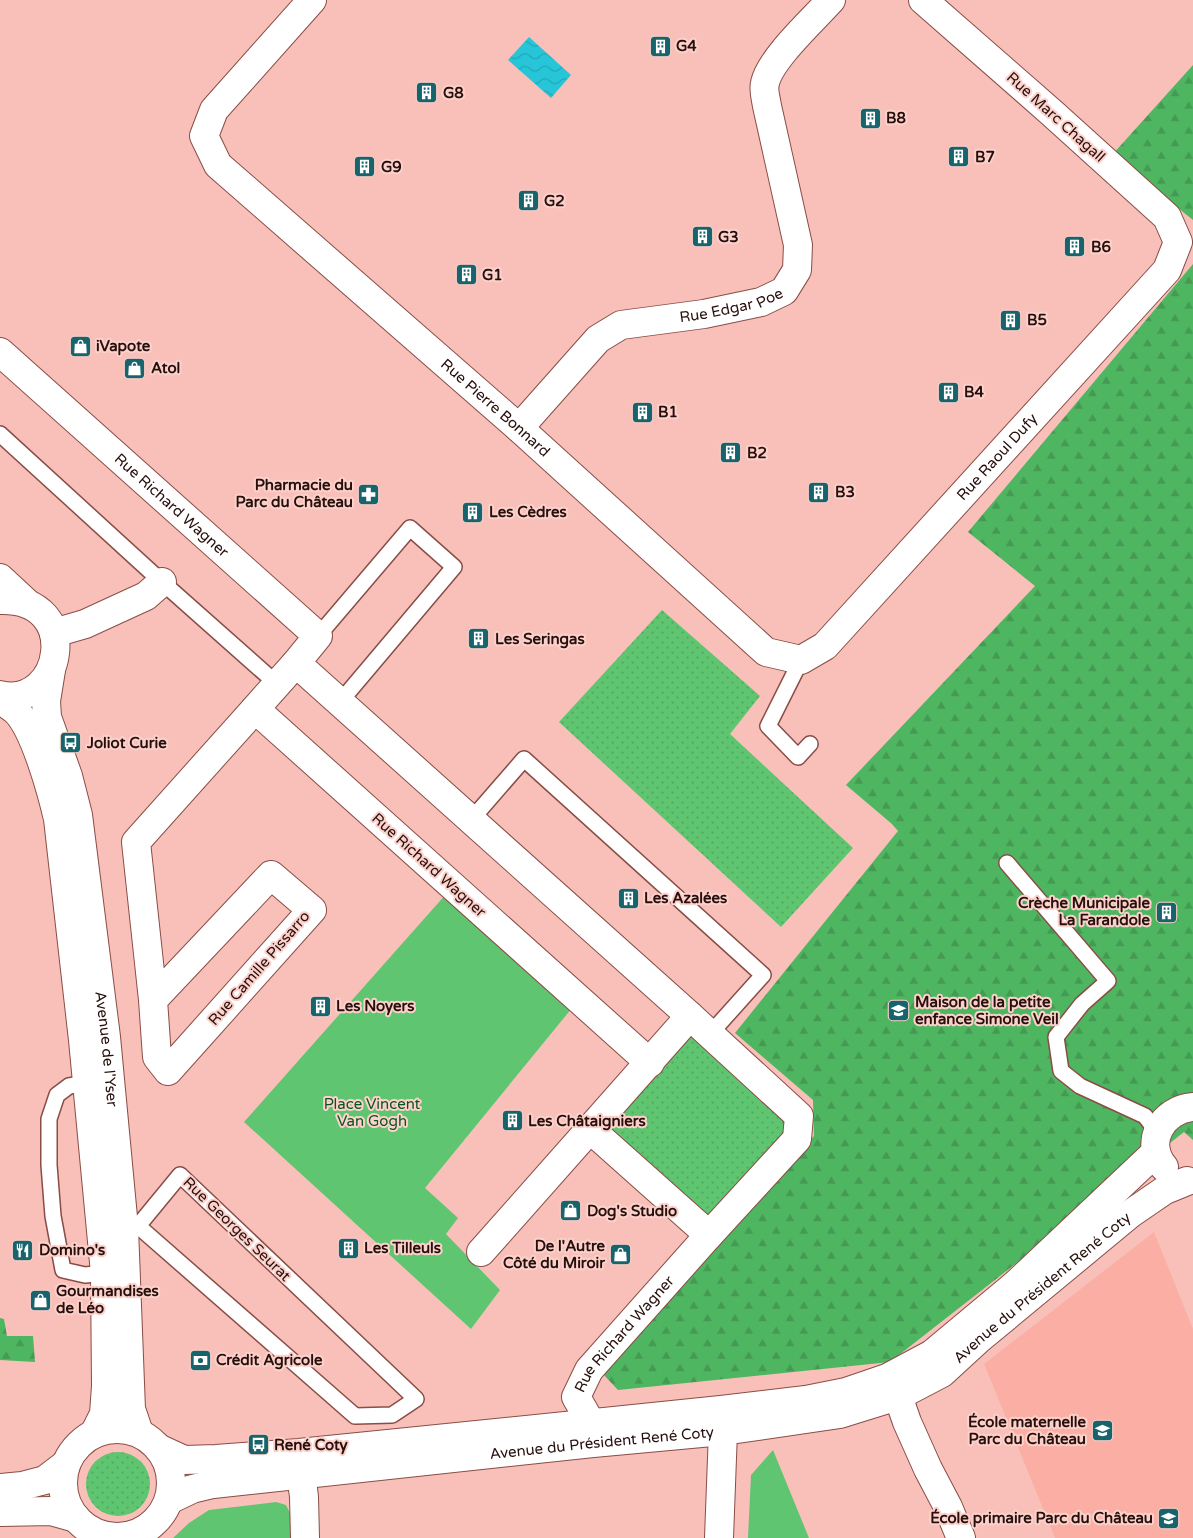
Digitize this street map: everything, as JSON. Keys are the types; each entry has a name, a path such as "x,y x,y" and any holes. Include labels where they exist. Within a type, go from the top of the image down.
{"street":[{"name":"Rue Pierre Bonnard","path":"312,0 214,110 204,136 218,165 518,428 766,652 801,660"},
{"name":"Rue Edgar Poe","path":"518,428 598,339 621,325 704,314 761,302 784,291 797,270 798,245 764,85 769,70 779,56 831,0"},
{"name":"Rue Marc Chagall","path":"923,0 1167,217 1178,242"},
{"name":"Rue Raoul Dufy","path":"801,660 825,646 1046,402 1113,331 1167,270 1178,242"},
{"name":"Rue Richard Wagner","path":"0,352 318,636"},
{"path":"0,578 44,616 54,633 85,624 146,596 162,582"},
{"path":"0,600 14,600 28,604"},
{"name":"Avenue de l'Yser","path":"54,633 56,645 55,658 46,701 47,718 68,776 78,815 131,1227 129,1387 131,1409 150,1441"},
{"path":"255,709 318,636"},
{"name":"Rue Richard Wagner","path":"296,663 799,1116 797,1139 589,1370 576,1396 592,1433"},
{"path":"0,695 18,695 31,690 43,682 51,670"},
{"name":"Avenue de l'Yser","path":"0,700 16,711 27,728 50,786 58,819 87,1083 105,1272 106,1386 104,1414 94,1434"},
{"name":"Rue Richard Wagner","path":"255,709 650,1063"},
{"name":"Rue Camille Pissarro","path":"153,1000 271,875 312,910 168,1071 157,1057 153,1000 136,842 255,709"},
{"path":"481,1252 650,1063 700,1025"},
{"name":"Avenue du Président René Coty","path":"893,1387 1016,1284 1157,1142 1162,1123 1168,1116 1176,1111 1193,1107"},
{"path":"590,1129 709,1235"},
{"path":"1157,1142 1161,1163 1169,1173 1190,1181"},
{"name":"Avenue du Président René Coty","path":"150,1441 184,1460 369,1467 592,1433 722,1420 840,1414 893,1387 942,1373 979,1339 1130,1214 1165,1190 1190,1181"},
{"path":"893,1387 924,1461 948,1507 961,1538"},
{"path":"719,1538 722,1420"},
{"path":"0,1512 25,1510 51,1511 90,1530 112,1537 142,1534 159,1518 169,1500 172,1482 168,1465 150,1441 124,1429 109,1429 94,1434 78,1445 71,1454 66,1464 63,1484 66,1500 90,1530"},
{"path":"0,1488 22,1486 45,1480 66,1464"},
{"path":"300,1464 305,1538"},
{"name":"Avenue du Président René Coty","path":"169,1500 192,1489 300,1464"}],"lane":[{"path":"0,434 277,684"},
{"path":"318,636 410,528 454,567 340,702"},
{"path":"801,660 768,726 798,757 810,744"},
{"path":"471,820 524,759 763,975 700,1025"},
{"path":"1006,863 1108,981 1082,1004 1056,1037 1061,1071 1080,1086 1145,1116 1157,1142"},
{"path":"87,1083 68,1086 56,1095 50,1119 49,1165 53,1216 62,1270 85,1275 105,1272"},
{"name":"Rue Georges Seurat","path":"180,1175 416,1399 392,1415 355,1416 131,1227 180,1175"}],"shaded area":[{"name":"École maternelle Parc du Château","path":"1154,1232 1193,1329 1193,1538 1055,1538 984,1364"}],"green space":[{"path":"1193,65 1193,220 1112,155"},
{"path":"1193,264 1193,1140 1184,1132 890,1362 618,1390 602,1373 814,1136 813,1100 735,1033 898,831 846,785 1035,586 968,532"},
{"path":"662,610 760,696 730,734 853,848 781,927 559,722"},
{"name":"Place Vincent Van Gogh","path":"447,893 572,1008 425,1188 458,1218 446,1234 500,1290 471,1329 244,1122"},
{"path":"690,1016 789,1113 790,1130 710,1214 702,1214 609,1128 609,1120"},
{"path":"0,1318 4,1319 7,1336 33,1336 35,1362 0,1360"},
{"path":"773,1450 809,1538 748,1538 751,1475"},
{"path":"112,1452 124,1452 141,1461 148,1472 150,1484 148,1496 141,1507 124,1516 112,1516 100,1511 91,1502 86,1490 86,1478 91,1466 100,1457"},
{"path":"276,1502 286,1505 290,1513 291,1538 173,1538 189,1523 209,1510"}],"water":[{"path":"529,37 571,75 551,98 508,60"}],"place":[{"name":"G4","path":"660,46"},
{"name":"G8","path":"427,93"},
{"name":"B8","path":"870,118"},
{"name":"B7","path":"959,157"},
{"name":"G9","path":"365,167"},
{"name":"G2","path":"528,201"},
{"name":"G3","path":"702,237"},
{"name":"B6","path":"1075,247"},
{"name":"G1","path":"466,275"},
{"name":"B5","path":"1011,320"},
{"name":"iVapote","path":"80,346"},
{"name":"Atol","path":"135,368"},
{"name":"B4","path":"948,392"},
{"name":"B1","path":"642,412"},
{"name":"B2","path":"731,453"},
{"name":"B3","path":"819,492"},
{"name":"Pharmacie du Parc du Château","path":"369,494"},
{"name":"Les Cèdres","path":"473,512"},
{"name":"Les Seringas","path":"479,639"},
{"name":"Joliot Curie","path":"71,743"},
{"name":"Les Azalées","path":"628,898"},
{"name":"Crèche Municipale La Farandole","path":"1166,912"},
{"name":"Les Noyers","path":"320,1006"},
{"name":"Maison de la petite enfance Simone Veil","path":"899,1011"},
{"name":"Les Châtaigniers","path":"512,1121"},
{"name":"Dog's Studio","path":"571,1211"},
{"name":"Les Tilleuls","path":"348,1248"},
{"name":"Domino's","path":"23,1250"},
{"name":"De l'Autre Côté du Miroir","path":"621,1255"},
{"name":"Gourmandises de Léo","path":"40,1300"},
{"name":"Crédit Agricole","path":"200,1360"},
{"name":"École maternelle Parc du Château","path":"1102,1431"},
{"name":"René Coty","path":"258,1445"},
{"name":"École primaire Parc du Château","path":"1169,1518"}]}
